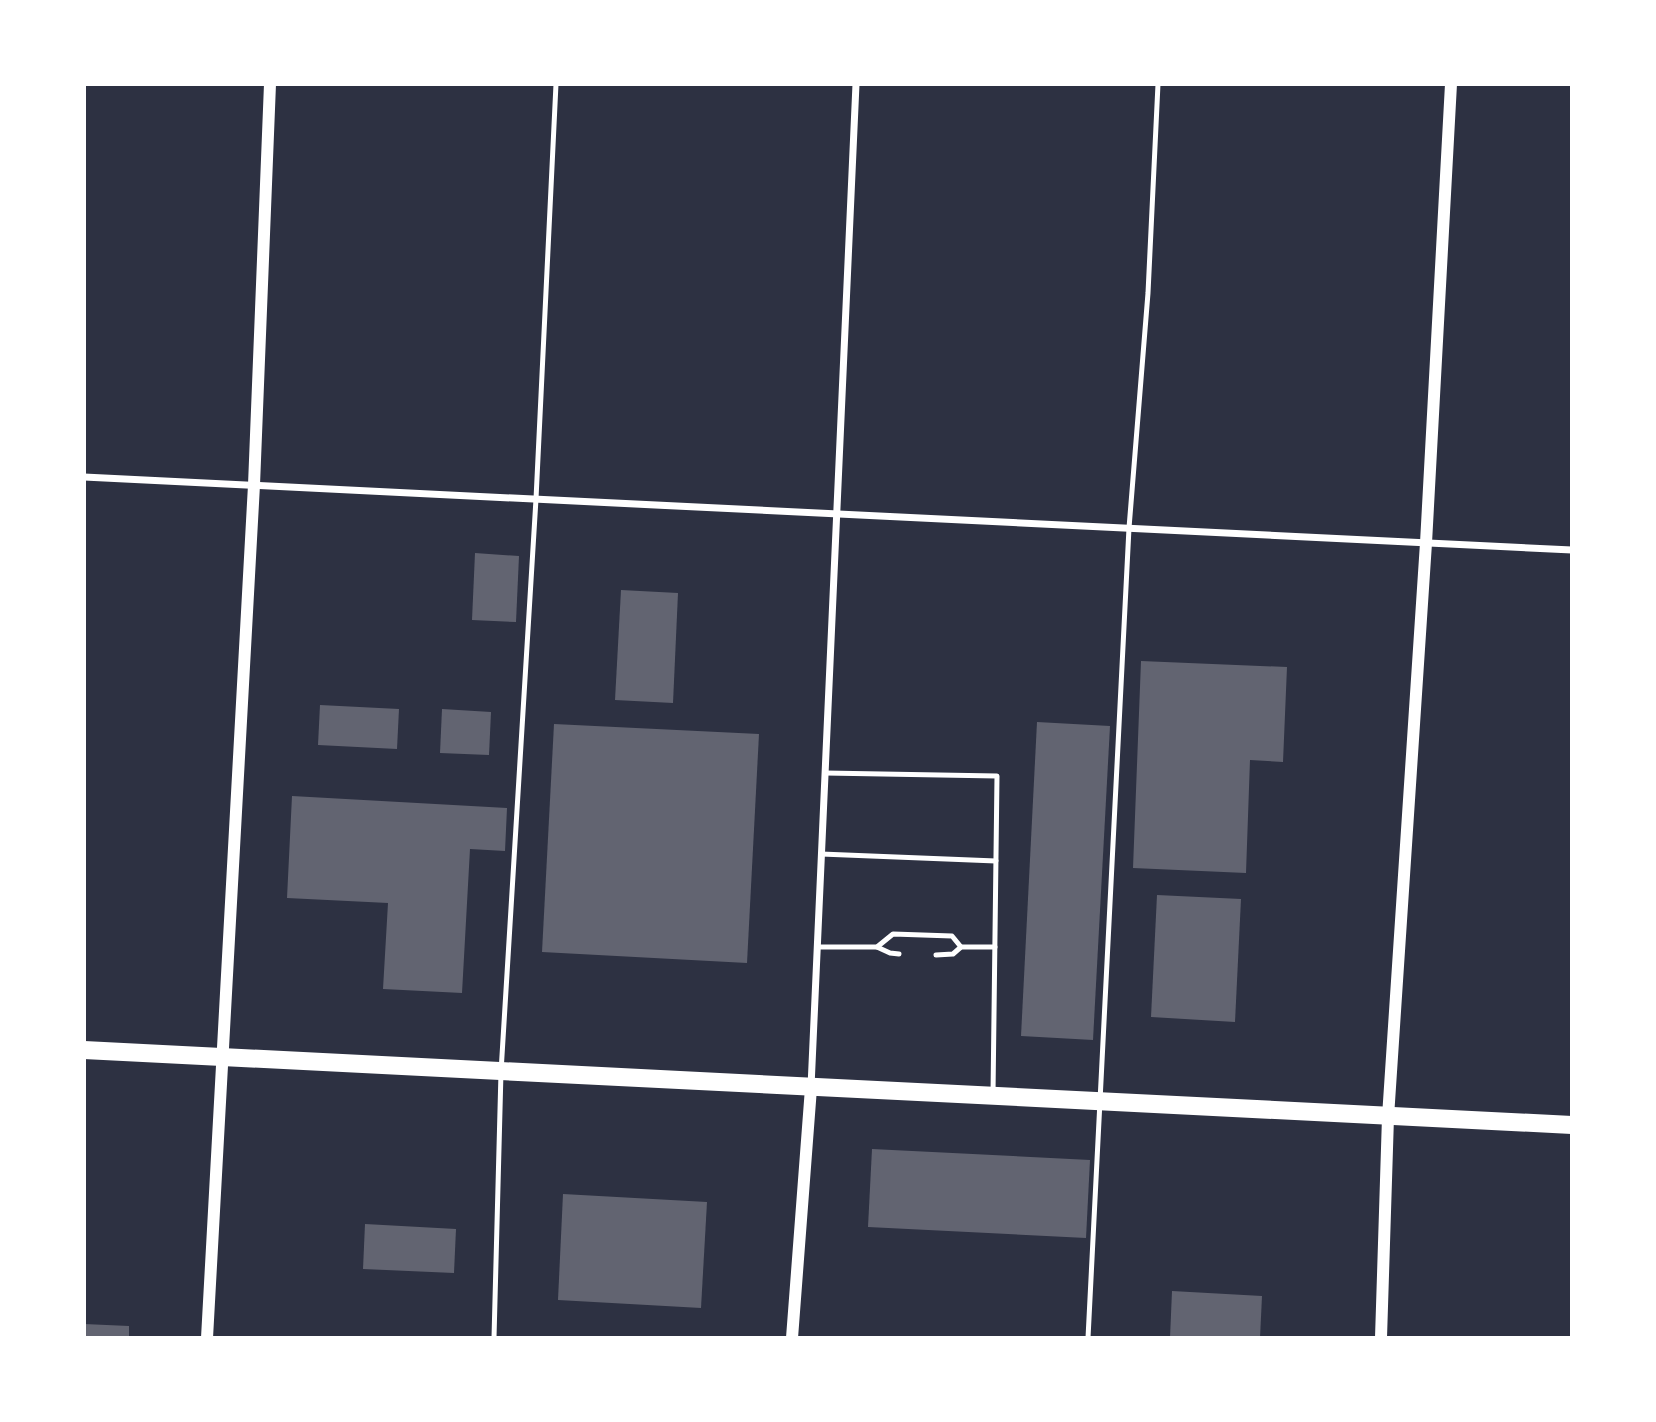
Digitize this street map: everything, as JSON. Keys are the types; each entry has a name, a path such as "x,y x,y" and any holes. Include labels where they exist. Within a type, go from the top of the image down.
{"main road":[{"path":"84,1050 1388,1118 1572,1125"}],"street":[{"path":"207,1338 254,485 270,84"},
{"path":"792,1338 811,1088 856,84"},
{"path":"1381,1338 1388,1118 1426,542 1451,84"},
{"path":"84,477 1572,550"}],"lane":[{"path":"494,1338 501,1072 536,499 556,84"},
{"path":"1088,1338 1129,528 1148,293 1158,84"},
{"path":"824,773 998,776 993,1097"},
{"path":"821,854 996,861"},
{"path":"877,947 893,934 953,936 961,947"},
{"path":"817,947 877,947 899,954"},
{"path":"936,955 953,954 961,947 995,947"}],"building":[{"path":"475,553 519,556 516,622 472,620"},
{"path":"621,590 678,593 673,703 615,700"},
{"path":"1141,661 1287,667 1283,762 1250,760 1246,873 1133,868"},
{"path":"320,705 399,709 397,749 318,745"},
{"path":"442,709 491,712 489,755 440,753"},
{"path":"1037,722 1110,726 1093,1040 1021,1036"},
{"path":"554,724 759,734 747,963 542,952"},
{"path":"292,796 507,808 505,851 470,849 462,993 383,989 388,903 287,898"},
{"path":"1157,895 1241,899 1235,1022 1151,1017"},
{"path":"872,1149 1090,1160 1086,1238 868,1227"},
{"path":"563,1194 707,1202 701,1308 558,1300"},
{"path":"365,1224 456,1229 454,1273 363,1269"},
{"path":"1172,1291 1262,1296 1260,1338 1170,1338"},
{"path":"84,1324 129,1326 129,1338 84,1338"}]}
